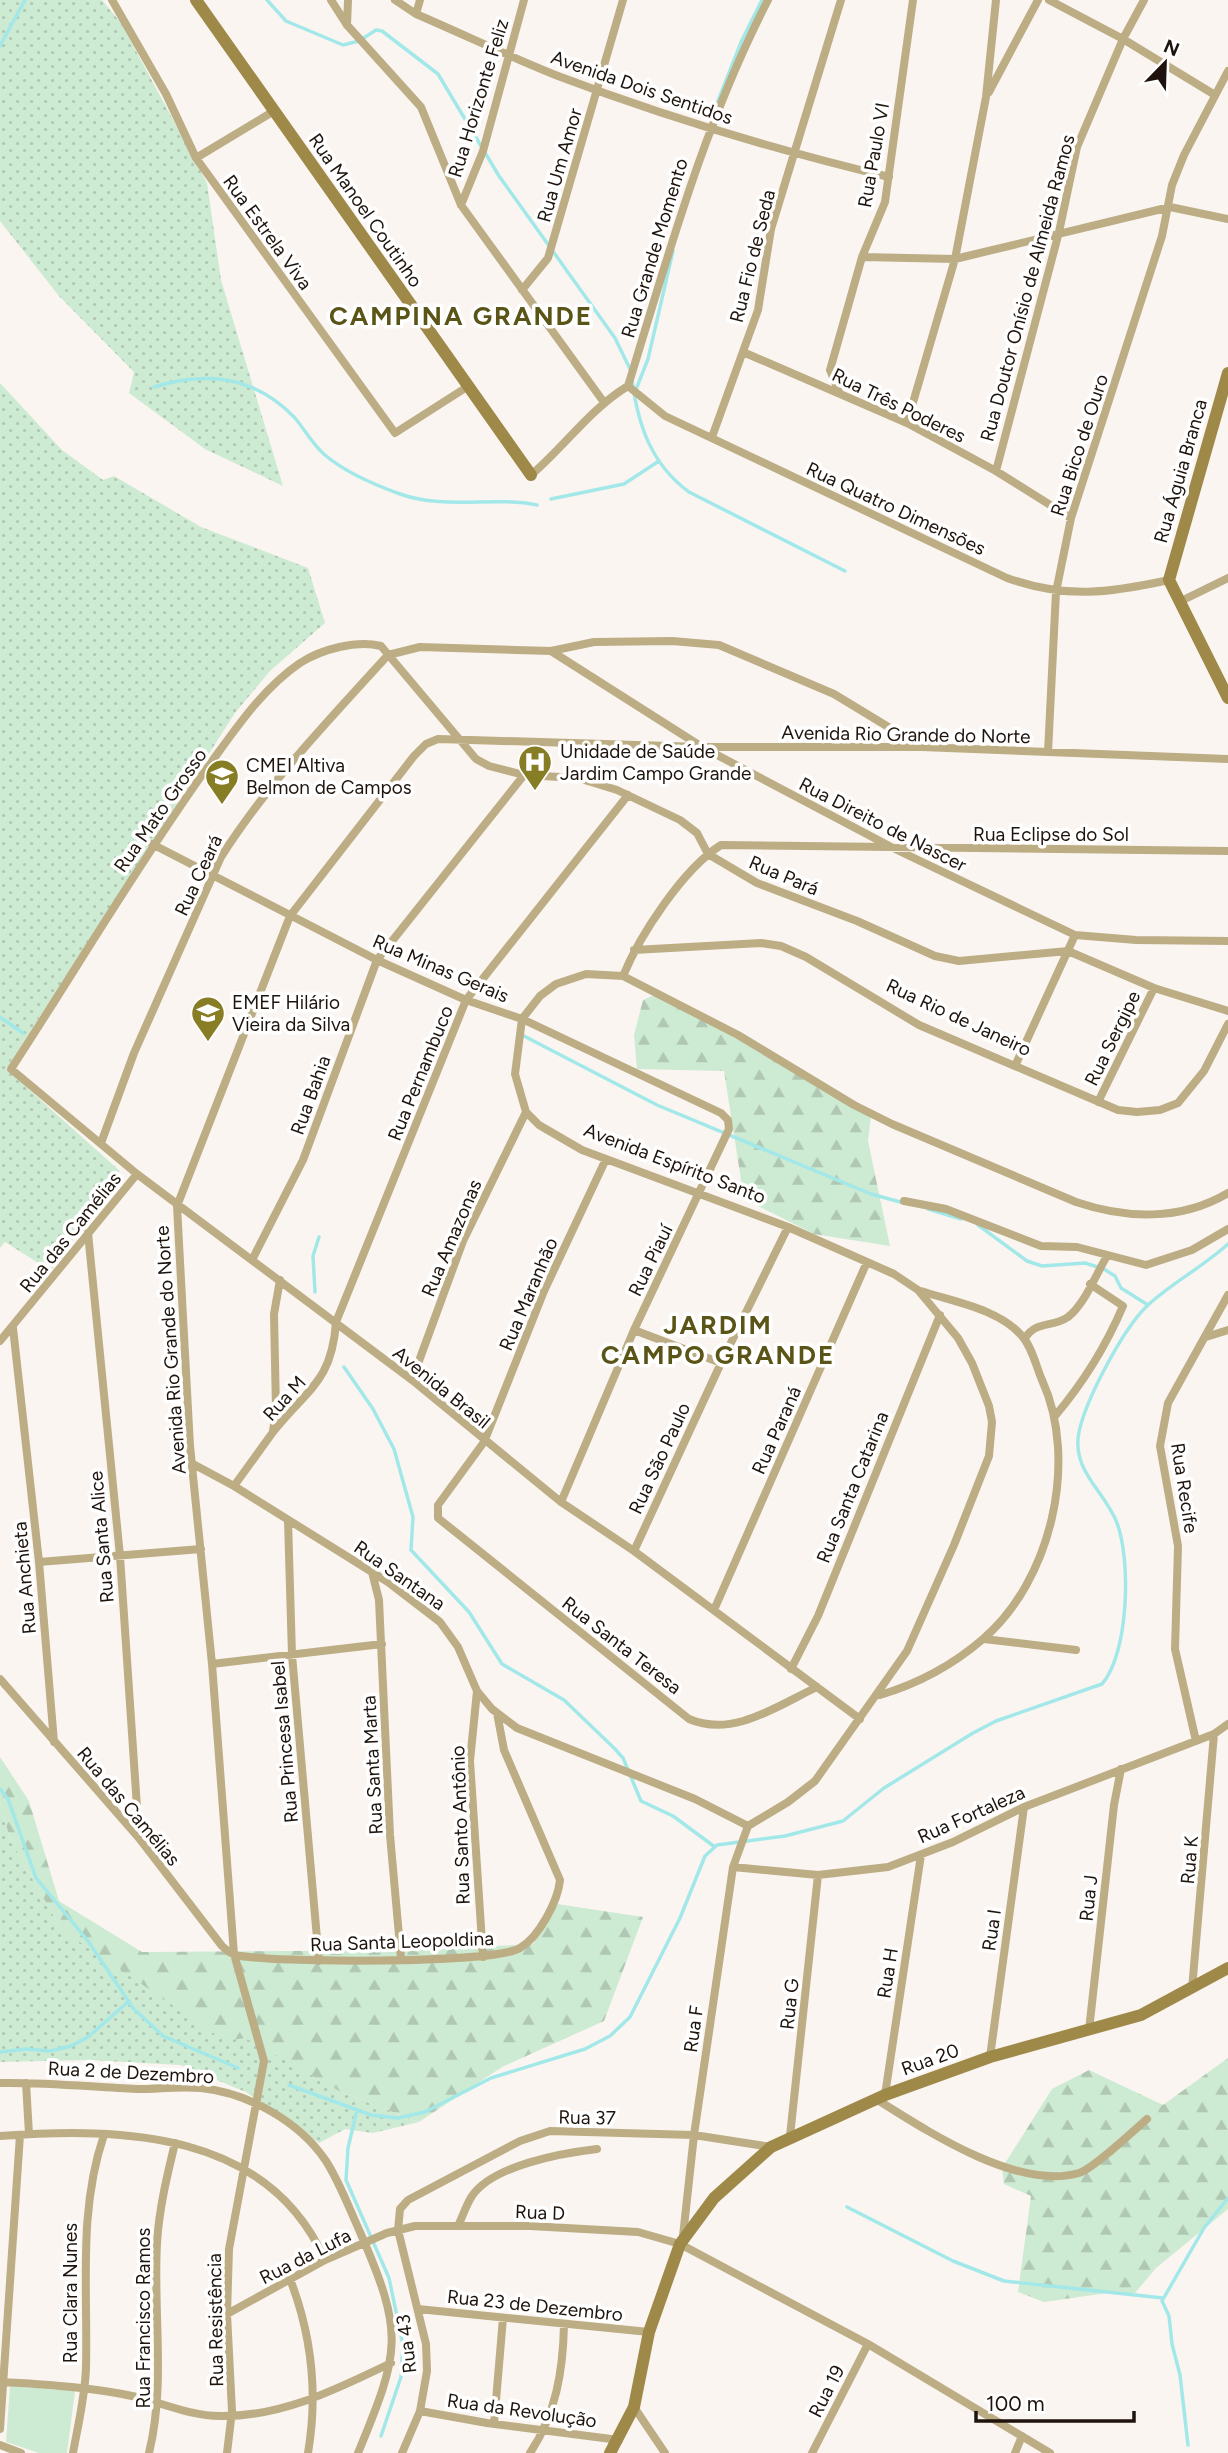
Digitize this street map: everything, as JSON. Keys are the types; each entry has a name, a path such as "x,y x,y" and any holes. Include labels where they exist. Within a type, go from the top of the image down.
{"street":[{"name":"Rua Estrela Viva","path":"112,0 166,94 196,158 395,433 467,387"},
{"name":"Rua Manoel Coutinho","path":"196,0 531,475"},
{"path":"331,0 347,25 421,107 461,205 603,401"},
{"path":"347,25 348,0"},
{"name":"Avenida Dois Sentidos","path":"395,0 416,14 598,90 796,155 889,177"},
{"path":"416,14 420,0"},
{"name":"Rua Horizonte Feliz","path":"461,205 483,151 524,0"},
{"name":"Rua Um Amor","path":"522,289 548,258 623,0"},
{"name":"Rua Grande Momento","path":"628,386 709,128 737,60 768,0"},
{"name":"Rua Fio de Seda","path":"712,437 758,310 771,229 796,155 841,0"},
{"name":"Rua Paulo VI","path":"839,392 830,370 862,257 885,202 913,0"},
{"path":"907,423 955,258 985,97 996,0"},
{"path":"985,97 1038,0"},
{"path":"1049,0 1123,39 1215,95"},
{"name":"Rua Doutor Onísio de Almeida Ramos","path":"996,471 1059,232 1077,147 1123,39 1144,0"},
{"name":"Rua Bico de Ouro","path":"1048,752 1056,592 1071,518 1170,207 1172,185 1184,155 1228,71"},
{"path":"196,158 274,111"},
{"path":"862,257 955,258 1170,207 1228,219"},
{"name":"Rua Três Poderes","path":"743,352 907,423 996,471 1071,518"},
{"name":"Rua Águia Branca","path":"1169,580 1228,373"},
{"path":"531,475 555,454 603,401 628,386"},
{"name":"Rua Quatro Dimensões","path":"628,386 665,416 1007,578 1056,592 1125,590 1169,580"},
{"path":"1179,601 1228,578"},
{"path":"1169,580 1227,692"},
{"path":"388,656 404,649 420,647 551,651 594,642 672,641 719,645 834,694 921,747"},
{"name":"Rua Mato Grosso","path":"11,1069 152,844 233,733 271,688 301,662 365,642 381,646 388,656"},
{"name":"Rua Direito de Nascer","path":"551,651 702,747 895,849 1075,935 1136,940 1228,941"},
{"name":"Rua Pará","path":"388,656 476,759 489,766 524,775 578,778 628,795 689,827 703,841 708,854 757,883 848,918 935,956 959,961 1068,951 1154,988 1228,1011"},
{"name":"Rua Ceará","path":"101,1143 135,1053 221,857 267,793 388,656"},
{"name":"Avenida Rio Grande do Norte","path":"257,2105 264,2061 234,1954 212,1664 193,1464 177,1206 290,916 414,756 426,744 457,738 702,747 921,747 1228,759"},
{"name":"Rua Bahia","path":"252,1260 303,1160 377,960 524,775"},
{"name":"Rua Pernambuco","path":"336,1322 466,1000 628,795"},
{"name":"Rua Minas Gerais","path":"152,844 213,878 377,960 466,1000 522,1019 721,1113"},
{"name":"Rua Eclipse do Sol","path":"708,854 721,845 739,844 895,849 1228,851"},
{"path":"623,976 634,950 659,912 708,854"},
{"path":"1015,1066 1075,935"},
{"name":"Rua Rio de Janeiro","path":"634,950 761,943 781,946 806,957 909,1019 1098,1102 1138,1112 1160,1110 1178,1103 1204,1071 1228,1024"},
{"path":"526,1112 515,1074 522,1019 540,996 556,984 586,974 623,976 738,1035 854,1105 892,1124 1076,1202 1105,1212 1160,1215 1193,1208 1228,1193"},
{"name":"Rua Sergipe","path":"1098,1102 1154,988"},
{"name":"Avenida Brasil","path":"11,1069 177,1206 412,1380 484,1442 561,1502 634,1551 860,1719"},
{"name":"Avenida Espírito Santo","path":"526,1112 539,1125 562,1139 606,1159 788,1227 867,1262 918,1290 958,1338 982,1385 992,1422 989,1456 954,1545 907,1651 879,1695 815,1781 789,1802 748,1826"},
{"name":"Rua Amazonas","path":"412,1380 463,1241 526,1112"},
{"name":"Rua Piauí","path":"561,1502 634,1330 729,1129 730,1124 721,1113"},
{"name":"Rua Maranhão","path":"438,1505 484,1442 544,1292 606,1159"},
{"name":"Rua das Camélias","path":"0,1342 137,1174"},
{"path":"904,1201 946,1209 1041,1246 1077,1247 1146,1265 1159,1263 1192,1250 1228,1229"},
{"name":"Rua São Paulo","path":"634,1551 721,1363 788,1227"},
{"name":"Rua Santa Alice","path":"88,1233 120,1556 139,1838"},
{"path":"1025,1338 1037,1325 1055,1322 1071,1314 1107,1255"},
{"name":"Rua Paraná","path":"714,1611 867,1262"},
{"path":"272,1434 276,1410 274,1314 280,1280"},
{"path":"1055,1416 1072,1396 1111,1336 1123,1307 1090,1284"},
{"path":"879,1695 925,1677 984,1639 1007,1613 1026,1585 1049,1525 1059,1480 1060,1439 1055,1416 1025,1338 1012,1325 995,1316 918,1290"},
{"name":"Rua Recife","path":"1196,1741 1175,1649 1178,1546 1160,1446 1168,1403 1228,1295"},
{"name":"Rua Santa Catarina","path":"791,1669 818,1616 940,1315"},
{"name":"Rua M","path":"234,1486 272,1434 323,1377 334,1351 336,1322"},
{"name":"Rua Anchieta","path":"13,1328 39,1562 54,1742"},
{"path":"634,1330 721,1363"},
{"path":"1206,1337 1228,1330"},
{"name":"Rua Santana","path":"193,1464 234,1486 372,1572 450,1633 477,1691 497,1713 536,1737 603,1760 748,1826"},
{"name":"Rua Santa Teresa","path":"438,1505 437,1511 443,1524 689,1719 719,1727 736,1725 817,1687"},
{"name":"Rua Princesa Isabel","path":"288,1520 292,1655 319,1961"},
{"path":"39,1562 201,1549"},
{"name":"Rua Santa Marta","path":"372,1572 379,1600 390,1835 401,1958"},
{"path":"984,1639 1076,1650"},
{"path":"212,1664 382,1644"},
{"name":"Rua das Camélias","path":"0,1679 139,1838 222,1946 234,1954"},
{"name":"Rua Santo Antônio","path":"477,1691 470,1761 472,1832 483,1957"},
{"name":"Rua Santa Leopoldina","path":"234,1954 319,1961 483,1957 510,1952 525,1945 549,1910 560,1880 504,1750 497,1713"},
{"name":"Rua Fortaleza","path":"733,1867 818,1875 888,1867 921,1855 1024,1807 1214,1734 1228,1724"},
{"name":"Rua K","path":"1192,1989 1214,1734"},
{"name":"Rua J","path":"1089,2030 1114,1805 1121,1769"},
{"name":"Rua I","path":"990,2057 1024,1807"},
{"name":"Rua F","path":"681,2241 733,1867 748,1826"},
{"name":"Rua H","path":"881,2097 921,1855"},
{"name":"Rua G","path":"790,2136 818,1875"},
{"name":"Rua 20","path":"610,2453 634,2407 649,2332 681,2241 714,2198 771,2147 790,2136 881,2097 990,2057 1141,2015 1228,1968"},
{"name":"Rua 2 de Dezembro","path":"0,2083 205,2089 257,2105 294,2127 324,2158 364,2243 390,2310 393,2329 391,2362 385,2388 358,2453"},
{"path":"0,2429 11,2245 24,2135 26,2083"},
{"path":"881,2097 939,2139 1034,2177 1081,2173 1147,2119"},
{"name":"Rua Resistência","path":"227,2453 232,2416 228,2314 229,2249 242,2167 257,2105"},
{"name":"Rua 37","path":"398,2230 400,2209 408,2200 468,2166 535,2135 565,2131 694,2135 771,2147"},
{"path":"0,2136 104,2135 176,2143 242,2167 275,2190 298,2213 316,2240 325,2260"},
{"name":"Rua Clara Nunes","path":"72,2453 84,2388 87,2209 93,2173 104,2135"},
{"name":"Rua Francisco Ramos","path":"149,2453 159,2403 157,2244 166,2180 176,2143"},
{"path":"458,2225 473,2194 491,2181 535,2161 597,2149"},
{"name":"Rua D","path":"398,2230 415,2226 458,2225 638,2232 681,2241"},
{"name":"Rua da Lufa","path":"228,2314 325,2260 398,2230"},
{"name":"Rua 43","path":"398,2230 427,2357 420,2411 404,2452"},
{"path":"681,2241 868,2344 1050,2453"},
{"path":"290,2280 307,2334 313,2400 308,2453"},
{"name":"Rua 23 de Dezembro","path":"418,2309 649,2332"},
{"path":"494,2424 503,2318"},
{"path":"530,2453 545,2430 561,2378 564,2325"},
{"name":"Rua 19","path":"812,2453 868,2344"},
{"path":"4,2382 84,2388 159,2403 205,2416 232,2416 313,2400 391,2362"},
{"path":"634,2407 666,2453"},
{"name":"Rua da Revolução","path":"420,2411 494,2424 619,2440"},
{"path":"1015,2453 1022,2436"},
{"path":"0,2445 21,2453"}],"green space":[{"path":"0,0 102,0 121,23 207,183 221,280 283,486 205,449 129,393 134,372 59,296 0,221"},
{"path":"0,383 62,450 103,480 114,476 201,527 308,568 325,623 270,671 235,713 6,1069 120,1171 51,1271 5,1242 0,1248"},
{"path":"654,995 716,1027 871,1116 868,1141 890,1246 814,1234 744,1199 724,1071 637,1069 634,1035 643,1000"},
{"path":"0,1757 29,1801 59,1901 142,1952 422,1950 533,1944 557,1904 643,1917 604,2021 502,2067 419,2122 341,2092 245,2038 225,2041 61,1929 10,1839 0,1802"},
{"path":"0,1802 10,1839 61,1929 341,2092 419,2122 373,2133 345,2129 319,2143 246,2092 180,2065 90,2060 0,2062"},
{"path":"1228,2058 1228,2209 1156,2268 1135,2293 1107,2293 1044,2302 1018,2292 1031,2196 1004,2184 1002,2168 1052,2089 1089,2070 1163,2105"},
{"path":"10,2386 75,2391 67,2453 39,2453 6,2442"}],"waterway":[{"path":"0,46 25,0"},
{"path":"267,0 286,21 343,45 359,41 376,30 382,31 438,74 499,176 615,338 630,369"},
{"path":"712,116 742,40 762,0"},
{"path":"635,392 648,359 673,251"},
{"path":"154,387 193,379 212,379 230,381 264,393 295,418 313,442 333,461 361,478 400,494 434,501 537,505"},
{"path":"632,380 638,413 649,442 656,456 676,481 689,492 845,571"},
{"path":"551,499 624,484 659,461"},
{"path":"0,1017 23,1033"},
{"path":"522,1035 657,1105 871,1194 904,1203"},
{"path":"928,1209 961,1219"},
{"path":"978,1225 1027,1261 1042,1266 1085,1263 1104,1269 1115,1276 1121,1288 1148,1305"},
{"path":"315,1292 313,1256 319,1237"},
{"path":"289,2085 371,2115 398,2118 425,2112 491,2078 585,2049 610,2036 630,2017 680,1918 705,1856 717,1845 785,1836 843,1821 884,1788 973,1733 996,1721 1102,1684 1118,1651 1126,1582 1117,1523 1090,1480 1080,1458 1079,1432 1083,1418 1107,1365 1137,1317 1156,1298 1228,1244"},
{"path":"344,1367 373,1409 394,1449 413,1517 411,1550 469,1612 502,1664 564,1700 614,1748 623,1758 641,1801 673,1816 715,1847"},
{"path":"0,1789 8,1799 36,1878 88,1941 133,2008 163,2036 238,2068"},
{"path":"0,2052 26,2049 50,2051 71,2046 88,2037 129,2001"},
{"path":"357,2110 348,2148 346,2180 389,2278 403,2345 401,2377 381,2436"},
{"path":"1188,2445 1180,2375 1172,2344 1169,2316 1162,2301 1204,2228 1228,2198"},
{"path":"847,2207 953,2261 1004,2281 1163,2298"}],"place":[{"name":"Unidade de Saúde Jardim Campo Grande","path":"535,792"},
{"name":"CMEI Altiva Belmon de Campos","path":"222,806"},
{"name":"EMEF Hilário Vieira da Silva","path":"208,1043"}],"district":[{"name":"CAMPINA GRANDE","path":"461,316"},
{"name":"JARDIM CAMPO GRANDE","path":"718,1340"}]}
